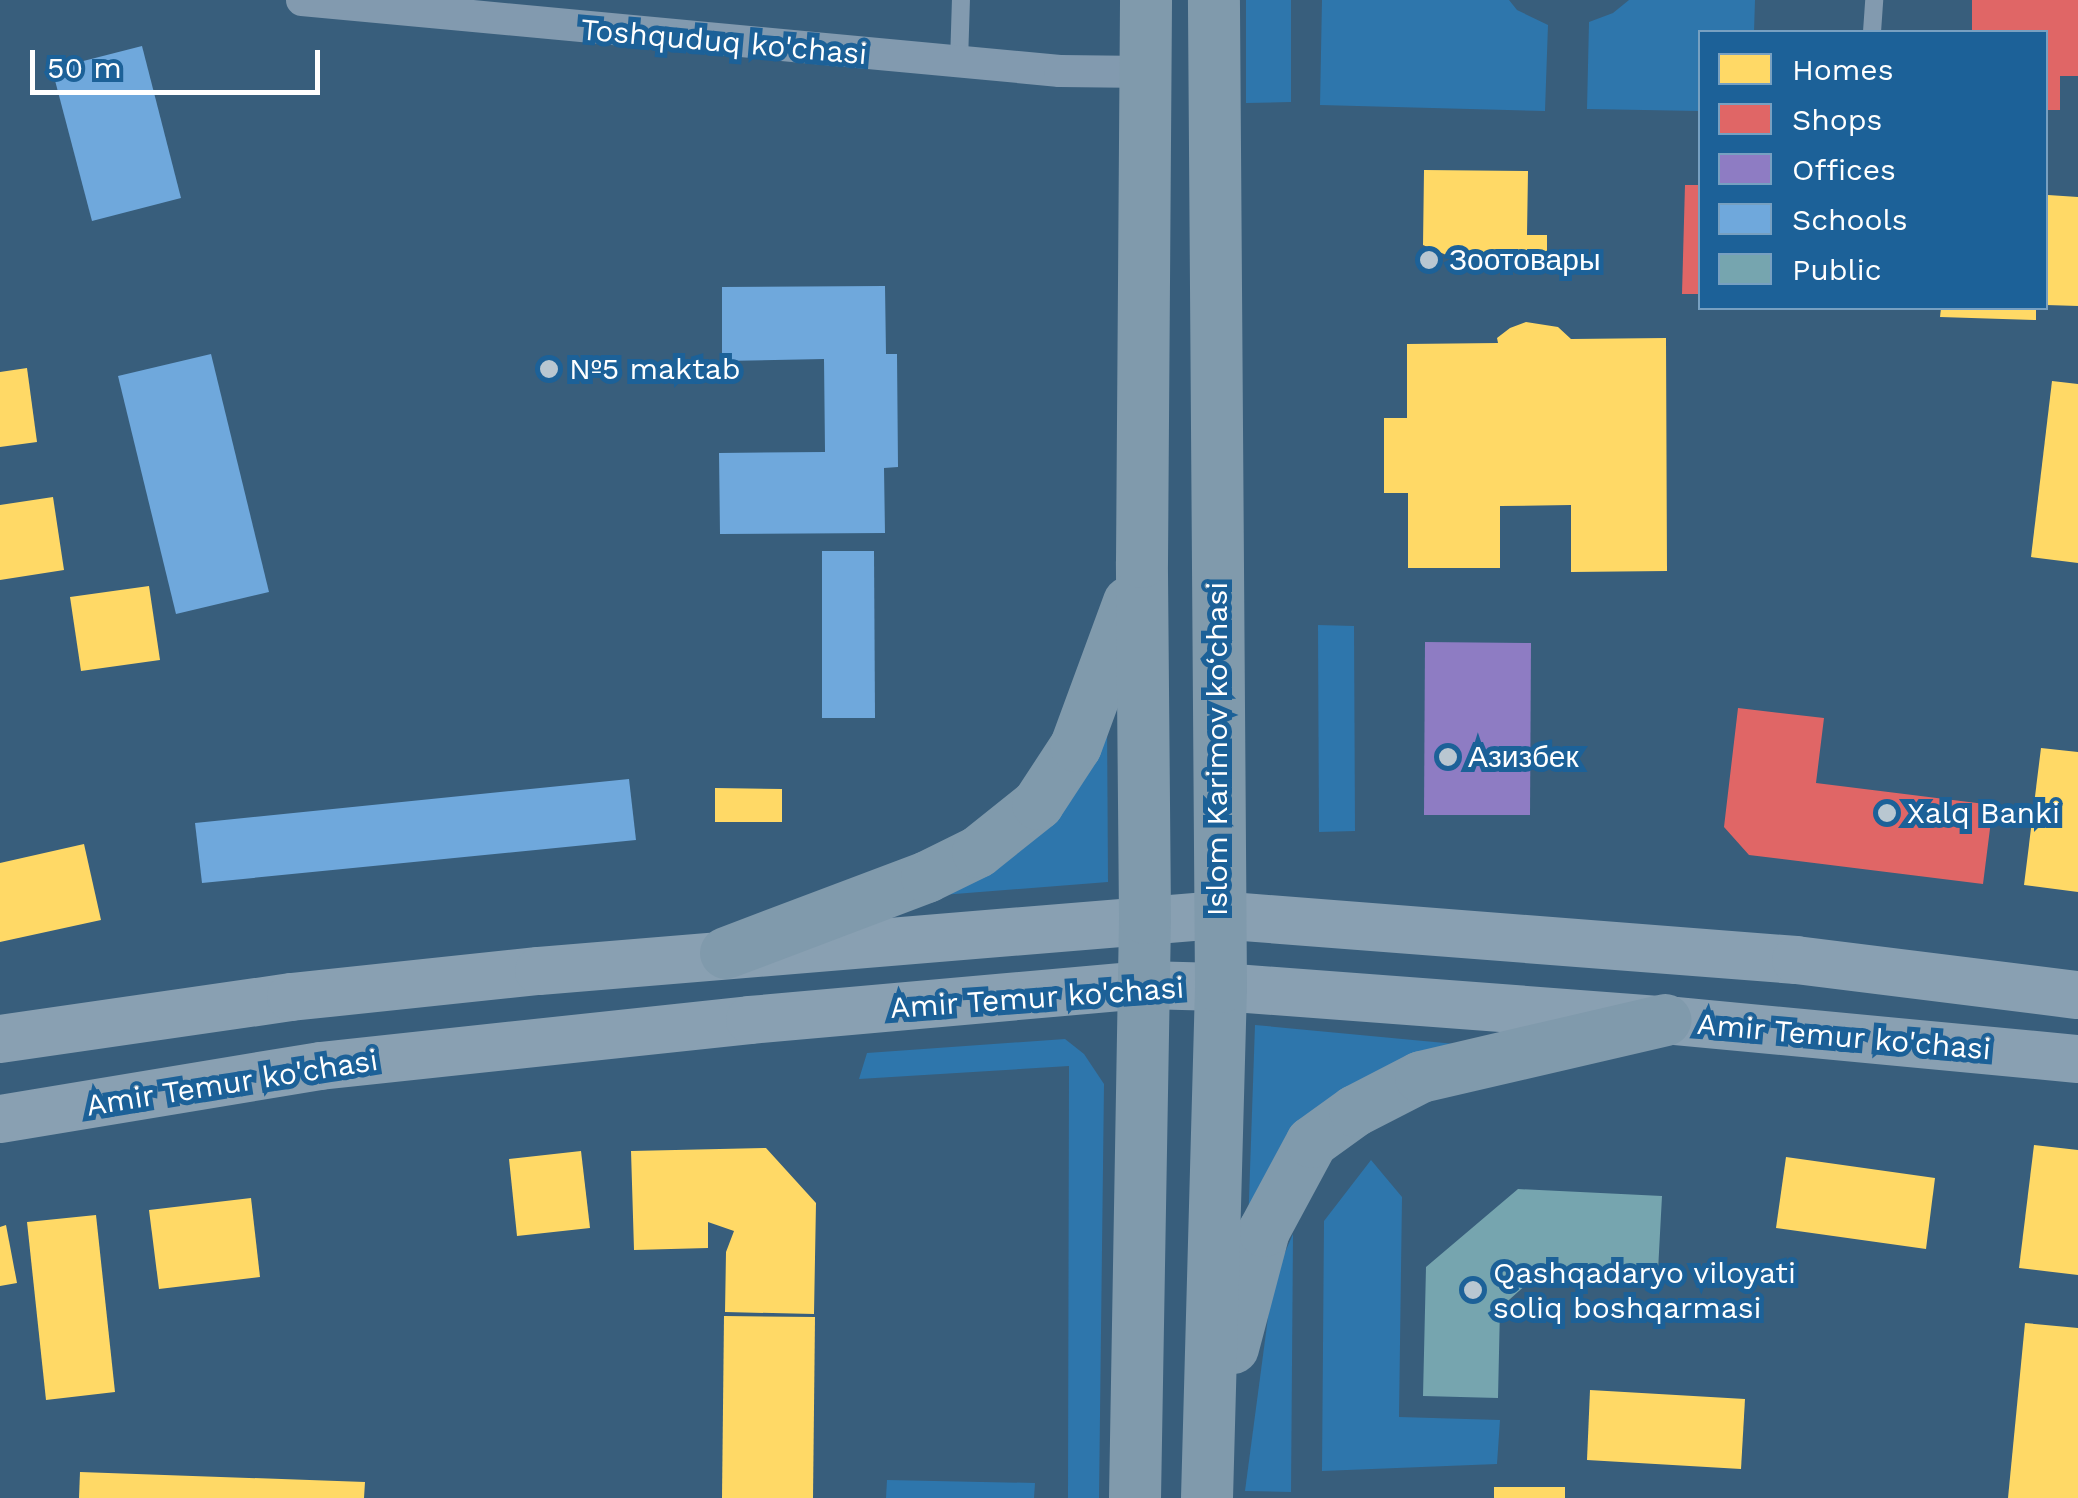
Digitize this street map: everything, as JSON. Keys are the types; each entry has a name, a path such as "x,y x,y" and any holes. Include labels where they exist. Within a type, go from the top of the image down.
{"main road":[{"path":"1135,1498 1145,918 1142,562 1146,0"},
{"name":"Islom Karimov ko‘chasi","path":"1208,1498 1221,987 1214,0"},
{"path":"726,952 927,877 978,852 1038,804 1076,746 1142,562"},
{"path":"0,1039 291,997 726,952 1218,915 1796,960 2078,995"},
{"name":"Amir Temur ko'chasi","path":"0,1120 320,1066 750,1020 1144,986 1221,987 1665,1020 2078,1059"},
{"path":"1210,1437 1264,1231 1312,1142 1355,1110 1421,1076 1665,1020"}],"street":[{"name":"Toshquduq ko'chasi","path":"302,0 1060,71 1147,72"}],"lane":[{"path":"959,62 961,0"},
{"path":"1872,30 1874,0"}],"shaded area":[{"path":"1246,0 1291,0 1291,102 1246,103"},
{"path":"1322,0 1509,0 1517,10 1548,25 1545,111 1320,105"},
{"path":"1629,0 1755,0 1754,30 1698,30 1698,111 1587,109 1589,22 1613,13"},
{"path":"1318,625 1354,626 1355,831 1319,832"},
{"path":"1107,720 1108,882 942,895"},
{"path":"1255,1025 1466,1045 1248,1228"},
{"path":"1065,1039 1084,1054 1104,1084 1099,1498 1068,1498 1069,1066 859,1079 867,1053"},
{"path":"1371,1160 1402,1197 1399,1417 1500,1420 1497,1464 1322,1471 1324,1221"},
{"path":"1293,1234 1291,1492 1245,1491 1273,1280"},
{"path":"887,1480 1035,1483 1034,1498 886,1498"}],"building: Homes":[{"path":"1424,170 1528,171 1527,235 1547,235 1547,270 1479,269 1423,245"},
{"path":"2048,195 2078,197 2078,306 2048,305"},
{"path":"1941,310 2036,310 2036,320 1940,317"},
{"path":"1526,322 1558,327 1571,339 1666,338 1667,571 1571,572 1571,505 1500,506 1500,568 1408,568 1408,493 1384,493 1384,418 1407,418 1407,344 1498,343 1497,338 1510,328"},
{"path":"27,368 37,442 0,447 0,372"},
{"path":"2052,381 2078,384 2078,563 2031,557"},
{"path":"53,497 64,570 0,580 0,505"},
{"path":"149,586 160,660 81,671 70,597"},
{"path":"2041,748 2078,752 2078,892 2024,885"},
{"path":"715,788 782,789 782,822 715,822"},
{"path":"84,844 101,920 0,942 0,863"},
{"path":"2034,1145 2078,1150 2078,1275 2019,1268"},
{"path":"766,1148 816,1203 814,1314 725,1312 726,1252 734,1231 708,1222 708,1248 634,1250 631,1151"},
{"path":"581,1151 590,1228 517,1236 509,1159"},
{"path":"1786,1157 1935,1178 1926,1249 1776,1228"},
{"path":"251,1198 260,1277 159,1289 149,1210"},
{"path":"96,1215 115,1392 46,1400 27,1222"},
{"path":"6,1225 17,1283 0,1286 0,1227"},
{"path":"724,1316 815,1317 813,1498 722,1498"},
{"path":"2025,1323 2078,1328 2078,1498 2008,1498"},
{"path":"1590,1390 1745,1399 1741,1469 1587,1460"},
{"path":"80,1472 365,1482 364,1498 79,1498"},
{"path":"1494,1487 1565,1487 1565,1498 1494,1498"}],"building: Shops":[{"path":"1972,0 2078,0 2078,76 2060,76 2060,110 2048,110 2048,30 1972,30"},
{"path":"1685,185 1698,185 1698,294 1682,294"},
{"path":"1738,708 1824,718 1816,783 1993,805 1983,884 1749,855 1724,827"}],"building: Offices":[{"path":"1425,642 1531,643 1530,815 1424,815"}],"building: Schools":[{"path":"142,46 181,198 92,221 52,69"},
{"path":"885,286 886,354 897,354 898,467 884,468 885,533 720,534 719,453 825,452 824,359 722,361 722,287"},
{"path":"211,354 269,592 176,614 118,376"},
{"path":"822,551 874,551 875,718 822,718"},
{"path":"629,779 636,840 202,883 195,823"}],"building: Public":[{"name":"Qashqadaryo viloyati soliq boshqarmasi","path":"1518,1189 1662,1196 1658,1271 1547,1266 1500,1308 1498,1398 1423,1396 1426,1267"}],"place":[{"name":"Зоотовары","path":"1429,260"},
{"name":"№5 maktab","path":"549,369"},
{"name":"Азизбек","path":"1448,757"},
{"name":"Xalq Banki","path":"1887,813"},
{"name":"Qashqadaryo viloyati soliq boshqarmasi","path":"1473,1290"}]}
